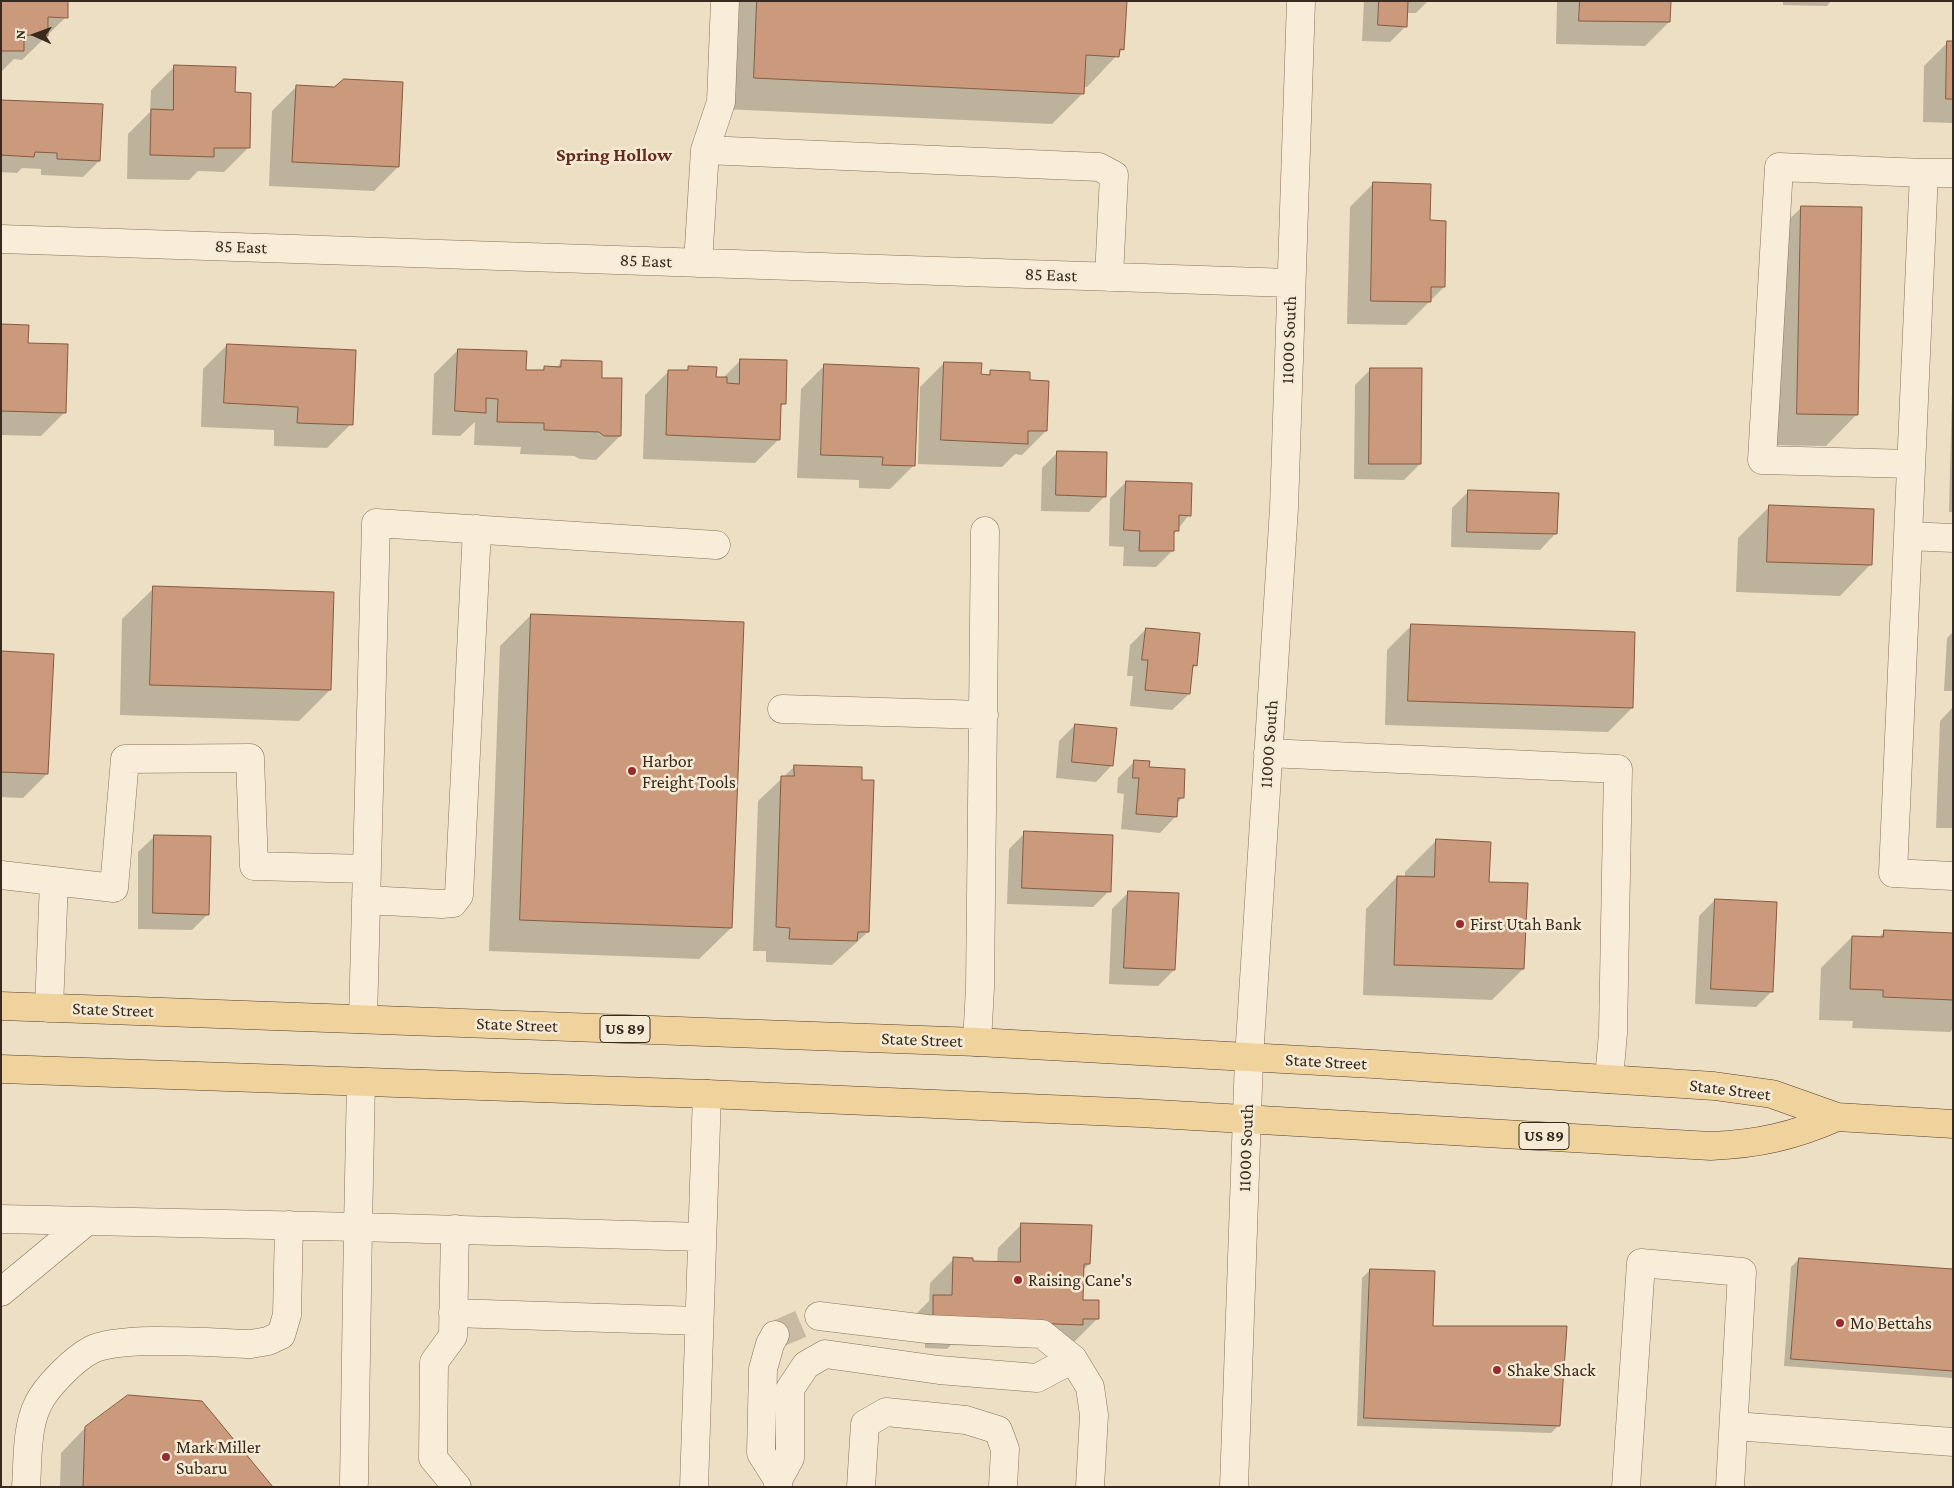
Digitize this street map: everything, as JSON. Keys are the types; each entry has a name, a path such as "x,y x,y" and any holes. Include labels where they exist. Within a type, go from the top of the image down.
{"main road":[{"name":"State Street","path":"1,1006 976,1042 1609,1079 1743,1089 1797,1101 1837,1117 1953,1124"},
{"name":"State Street","path":"1,1069 707,1094 1247,1118 1710,1146 1744,1144 1776,1139 1807,1130 1837,1117"}],"street":[{"path":"698,263 705,150 721,102 725,1"},
{"name":"11000 South","path":"1234,1487 1249,1058 1284,508 1290,283 1301,1"},
{"path":"705,150 1099,167 1114,176 1109,277"},
{"path":"1911,464 1762,460 1779,168 1953,173"},
{"path":"1924,172 1893,873 1953,876"},
{"name":"85 East","path":"1,239 1290,283"},
{"path":"363,1019 376,523 716,545"},
{"path":"366,900 442,904 453,903 459,895 477,529"},
{"path":"976,1042 980,988 985,532"},
{"path":"1908,536 1953,538"},
{"path":"782,710 984,715"},
{"path":"1268,753 1618,768 1613,1033 1609,1079"},
{"path":"1,875 114,888 125,759 250,758 254,866 367,869"},
{"path":"49,1008 54,881"},
{"path":"354,1483 361,1082"},
{"path":"694,1487 707,1094"},
{"path":"1,1219 702,1237"},
{"path":"1,1292 87,1221"},
{"path":"26,1487 32,1421 38,1404 50,1385 92,1350 125,1342 251,1344 268,1341 281,1335 287,1315 288,1226"},
{"path":"455,1230 453,1336 434,1362 433,1458 457,1487"},
{"path":"1626,1487 1641,1263 1742,1272 1730,1487"},
{"path":"454,1313 700,1321"},
{"path":"819,1316 927,1329 1042,1334 1073,1359 1090,1387 1094,1415 1090,1487"},
{"path":"775,1335 770,1344 763,1369 761,1453 778,1483"},
{"path":"778,1483 790,1458 790,1389 806,1365 825,1354 939,1370 1037,1378 1073,1359"},
{"path":"861,1487 865,1424 886,1412 966,1420 998,1430 1005,1449 1003,1487"},
{"path":"1734,1426 1953,1442"}],"building":[{"path":"1,1 68,1 68,18 48,17 48,36 24,35 24,51 1,51"},
{"path":"757,1 1127,1 1124,50 1120,49 1119,57 1086,55 1084,94 754,78"},
{"path":"1379,1 1408,1 1407,27 1378,25"},
{"path":"1580,1 1671,1 1670,22 1579,21"},
{"path":"1947,41 1953,41 1953,99 1946,99"},
{"path":"174,65 236,67 235,92 251,93 250,148 214,148 214,157 150,155 151,109 173,110"},
{"path":"344,79 403,82 399,167 292,162 296,85 334,87"},
{"path":"1,100 103,104 100,161 57,159 57,153 35,152 34,157 1,155"},
{"path":"1373,182 1431,184 1430,220 1446,221 1445,287 1431,287 1431,302 1371,301"},
{"path":"1801,206 1862,207 1858,415 1797,414"},
{"path":"1,324 29,325 28,343 68,344 66,413 1,411"},
{"path":"227,344 356,350 353,425 297,423 298,407 224,403"},
{"path":"458,349 527,351 526,370 544,370 544,366 561,367 561,360 602,361 602,378 622,378 621,436 604,436 599,432 544,430 544,423 497,422 498,399 486,398 486,413 455,411"},
{"path":"740,359 787,360 786,404 781,404 780,440 666,435 668,370 688,370 688,366 717,367 716,377 727,377 727,383 739,384"},
{"path":"944,362 982,363 981,374 990,375 990,370 1030,372 1030,380 1049,381 1047,431 1028,431 1028,444 941,440"},
{"path":"824,364 919,368 915,466 882,465 883,457 821,455"},
{"path":"1370,368 1422,368 1421,464 1369,464"},
{"path":"1057,451 1107,452 1106,497 1056,495"},
{"path":"1126,481 1192,483 1191,516 1179,515 1179,531 1174,531 1174,551 1139,551 1140,531 1124,530"},
{"path":"1468,490 1559,493 1557,534 1467,532"},
{"path":"1769,505 1874,509 1872,565 1767,562"},
{"path":"153,586 334,592 331,690 150,685"},
{"name":"Harbor Freight Tools","path":"531,614 744,622 732,928 520,920"},
{"path":"1411,624 1635,632 1633,708 1408,701"},
{"path":"1146,628 1200,633 1197,666 1193,665 1190,694 1145,690 1148,660 1142,660"},
{"path":"1,651 54,654 48,774 1,772"},
{"path":"1075,724 1117,728 1113,766 1072,762"},
{"path":"1134,760 1150,761 1149,767 1185,769 1184,798 1178,798 1177,817 1136,814 1139,778 1133,778"},
{"path":"794,765 862,767 862,780 874,780 869,932 858,932 857,941 789,939 790,928 776,927 781,776 794,776"},
{"path":"1024,831 1113,835 1111,892 1022,888"},
{"path":"154,835 211,836 209,915 153,913"},
{"name":"First Utah Bank","path":"1436,839 1491,842 1489,882 1528,883 1524,969 1394,965 1397,876 1434,877"},
{"path":"1128,891 1179,893 1175,970 1124,968"},
{"path":"1715,899 1777,902 1773,992 1711,989"},
{"path":"1884,930 1953,933 1953,1000 1883,997 1883,990 1850,989 1852,936 1883,937"},
{"name":"Raising Cane's","path":"1021,1223 1092,1225 1090,1264 1084,1264 1083,1300 1099,1300 1099,1319 1083,1319 1083,1325 973,1321 933,1317 933,1295 952,1295 953,1257 973,1258 973,1261 1020,1262"},
{"path":"1799,1258 1953,1269 1953,1371 1791,1359"},
{"path":"1370,1269 1435,1271 1433,1326 1567,1326 1560,1426 1364,1418"},
{"name":"Mark Miller Subaru","path":"128,1395 202,1401 273,1487 83,1487 85,1427"}],"tunnel":[{"path":"775,1335 819,1316"}],"place":[{"name":"Harbor Freight Tools","path":"632,771"},
{"name":"First Utah Bank","path":"1460,924"},
{"name":"Raising Cane's","path":"1018,1280"},
{"name":"Mo Bettahs","path":"1840,1323"},
{"name":"Shake Shack","path":"1497,1370"},
{"name":"Mark Miller Subaru","path":"166,1457"}],"district":[{"name":"Spring Hollow","path":"614,155"}]}
